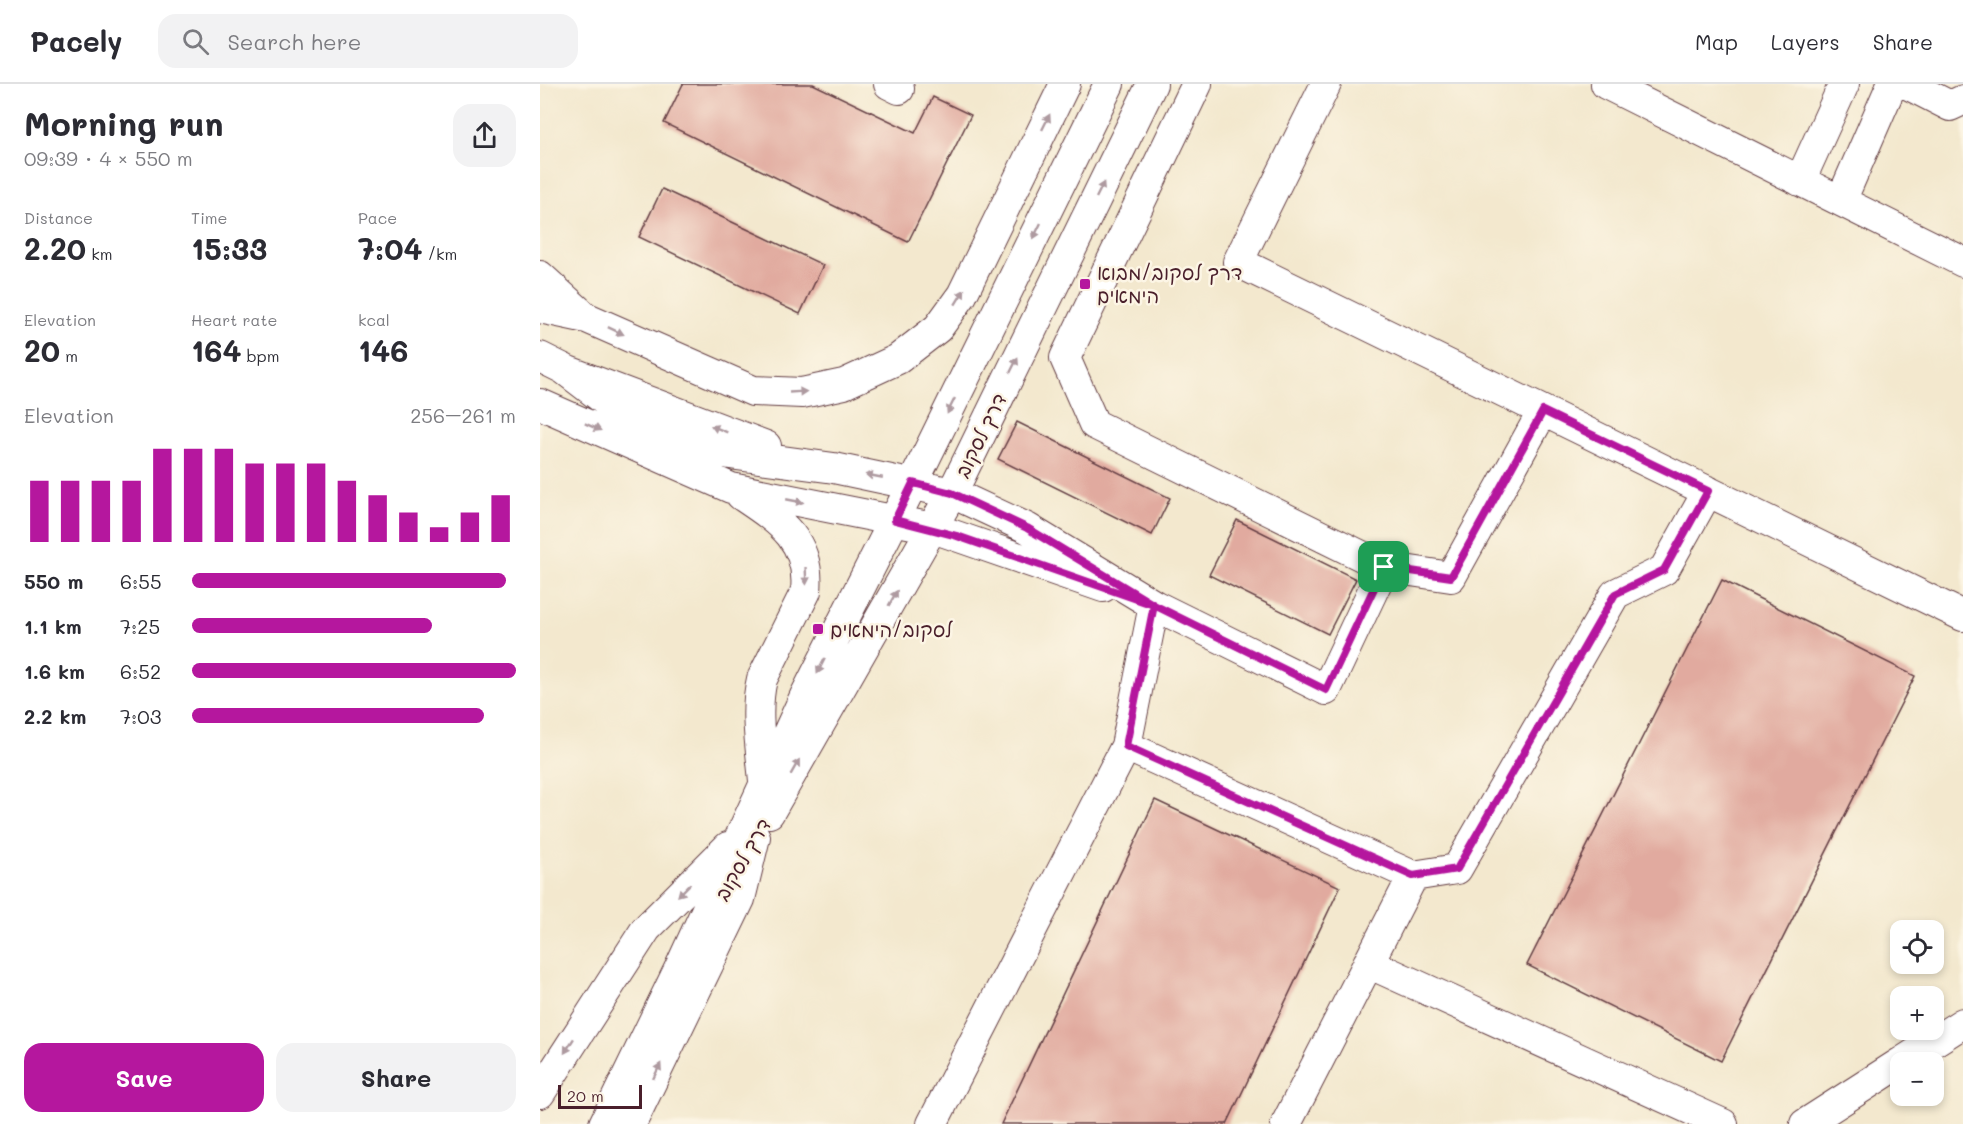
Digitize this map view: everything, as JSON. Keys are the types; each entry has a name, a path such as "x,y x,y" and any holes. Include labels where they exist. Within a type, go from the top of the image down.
{"street":[{"path":"540,308 586,318 753,391 802,393 844,384 898,359 938,328 962,294 1065,84"},
{"name":"דרך לסקוב","path":"748,835 765,781 1109,84"},
{"name":"דרך לסקוב","path":"604,1124 682,963 748,835 952,493 1152,84"},
{"path":"1197,84 1065,358 1094,424 1384,567 1451,577 1543,411"},
{"path":"1326,84 1238,262 1963,616"},
{"path":"1606,84 1963,262"},
{"path":"1800,181 1844,84"},
{"path":"1840,201 1892,84"},
{"path":"1907,84 1950,106 1963,100"},
{"path":"540,276 586,318"},
{"path":"552,363 628,418 715,452 834,468 952,493 1027,528 1154,605 1326,690 1384,567"},
{"path":"540,404 731,488 765,511 796,540 804,557 806,591 762,679 759,693 757,711 765,781"},
{"path":"731,488 933,528 1154,605"},
{"path":"1126,746 1413,876 1457,869 1615,594 1664,570 1708,491"},
{"path":"932,1124 1126,746 1154,605"},
{"path":"540,1094 646,929 748,835"},
{"path":"632,1124 740,899 748,835"},
{"path":"1286,1124 1413,876"},
{"path":"1368,963 1723,1124"},
{"path":"1917,1052 1963,1023"},
{"path":"1805,1124 1890,1069"}],"building":[{"path":"683,84 813,84 915,133 933,97 971,115 908,242 664,123"},
{"path":"662,189 823,265 800,314 639,237"},
{"path":"1017,422 1170,498 1152,535 998,459"},
{"path":"1237,520 1356,579 1328,634 1209,575"},
{"path":"1722,580 1915,676 1721,1061 1527,965"},
{"path":"1155,800 1340,887 1227,1124 1001,1124"}],"place":[{"name":"דרך לסקוב/מבוא הימאים","path":"1085,284"},
{"name":"לסקוב/הימאים","path":"818,629"}],"route":[{"path":"1384,567 1326,690 1154,605 1080,558 1027,528 952,493 913,483 895,520 933,528 1154,605 1126,746 1413,876 1457,869 1615,594 1664,570 1708,491 1543,411 1451,577 1384,567"}]}
